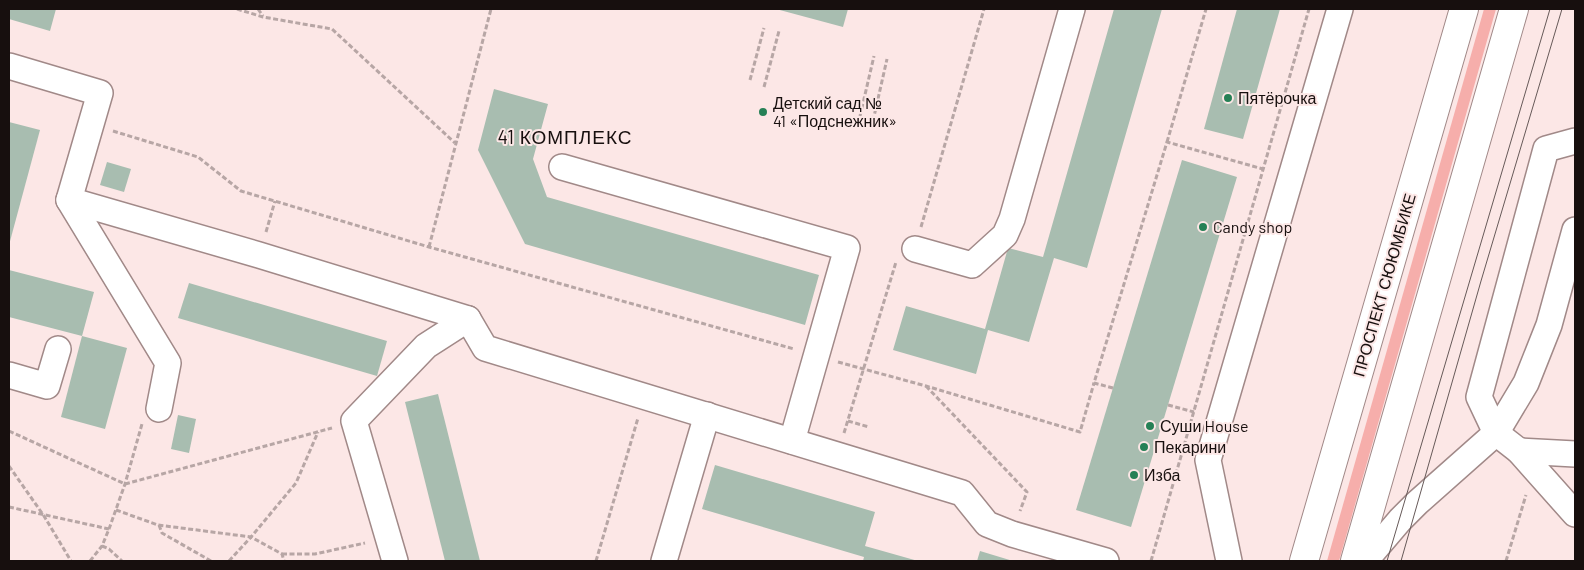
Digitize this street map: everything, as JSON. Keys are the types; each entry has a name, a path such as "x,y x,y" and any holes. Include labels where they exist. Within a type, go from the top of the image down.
{"main road":[{"name":"ПРОСПЕКТ СЮЮМБИКЕ","path":"1304,561 1464,9"},
{"path":"1355,561 1514,9"}],"street":[{"path":"915,249 972,265 1005,235 1012,219 1072,9"},
{"path":"1229,561 1208,460 1340,9"},
{"path":"9,66 100,93 69,200 168,363 159,409"},
{"path":"1575,140 1546,149 1479,398 1496,433 1527,459 1575,514"},
{"path":"562,167 847,248 792,441"},
{"path":"69,200 259,255 468,319 485,348 962,493 987,524 1012,534 1106,561"},
{"path":"1365,561 1400,520 1496,433 1526,383 1548,325 1575,230"},
{"path":"392,550 354,421 426,346 468,319"},
{"path":"9,375 47,386 58,349"},
{"path":"664,561 707,416"},
{"path":"1527,459 1575,454"}],"path":[{"path":"237,9 332,29 455,143"},
{"path":"258,9 263,16"},
{"path":"429,247 491,9"},
{"path":"837,455 895,262 915,249 984,9"},
{"path":"91,124 198,157 241,191 429,247 817,355 1080,432 1206,9"},
{"path":"1151,561 1309,9"},
{"path":"750,80 764,28"},
{"path":"764,86 779,31"},
{"path":"860,116 874,56"},
{"path":"873,120 886,59"},
{"path":"1167,142 1263,169"},
{"path":"259,255 275,201"},
{"path":"1094,383 1113,388"},
{"path":"926,386 1027,492 1012,534"},
{"path":"596,561 644,397"},
{"path":"1168,405 1194,412"},
{"path":"90,561 102,546 109,529 125,484 144,418 159,409"},
{"path":"9,431 125,484 354,421"},
{"path":"848,421 869,427"},
{"path":"229,561 296,483 318,432"},
{"path":"1506,561 1527,459"},
{"path":"9,466 44,516 71,561"},
{"path":"9,507 109,529"},
{"path":"116,510 158,525 251,537 282,554 392,550"},
{"path":"158,525 162,532 209,561"},
{"path":"102,546 109,549 122,561"},
{"path":"282,554 284,561"}],"shaded area":[{"path":"1484,9 1496,9 1339,561 1327,561"}],"building":[{"path":"9,9 56,9 50,31 9,19"},
{"path":"776,9 848,9 843,27"},
{"path":"1114,9 1162,9 1087,268 1054,258 1029,342 988,330 976,374 893,350 906,306 985,329 1008,248 1043,257"},
{"path":"1237,9 1280,9 1243,139 1204,129"},
{"path":"494,89 548,104 533,159 547,197 819,275 805,325 525,244 478,150"},
{"path":"9,122 40,130 9,245"},
{"path":"1182,160 1237,177 1131,527 1076,510"},
{"path":"107,162 131,169 124,192 100,185"},
{"path":"9,270 94,292 82,336 9,317"},
{"path":"189,283 387,341 377,376 178,318"},
{"path":"82,336 127,348 105,429 61,417"},
{"path":"438,394 480,561 445,561 405,402"},
{"path":"178,415 196,419 189,453 171,449"},
{"path":"715,465 875,512 865,546 918,561 863,561 864,557 702,509"},
{"path":"980,551 1013,561 977,561"}],"tram line":[{"path":"1387,561 1550,9"},
{"path":"1401,561 1481,281 1562,9"}],"place":[{"name":"Пятёрочка","path":"1228,98"},
{"name":"Детский сад № 41 «Подснежник»","path":"763,112"},
{"name":"Candy shop","path":"1203,227"},
{"name":"Суши House","path":"1150,426"},
{"name":"Пекарини","path":"1144,447"},
{"name":"Изба","path":"1134,475"}],"district":[{"name":"41 КОМПЛЕКС","path":"565,137"}]}
